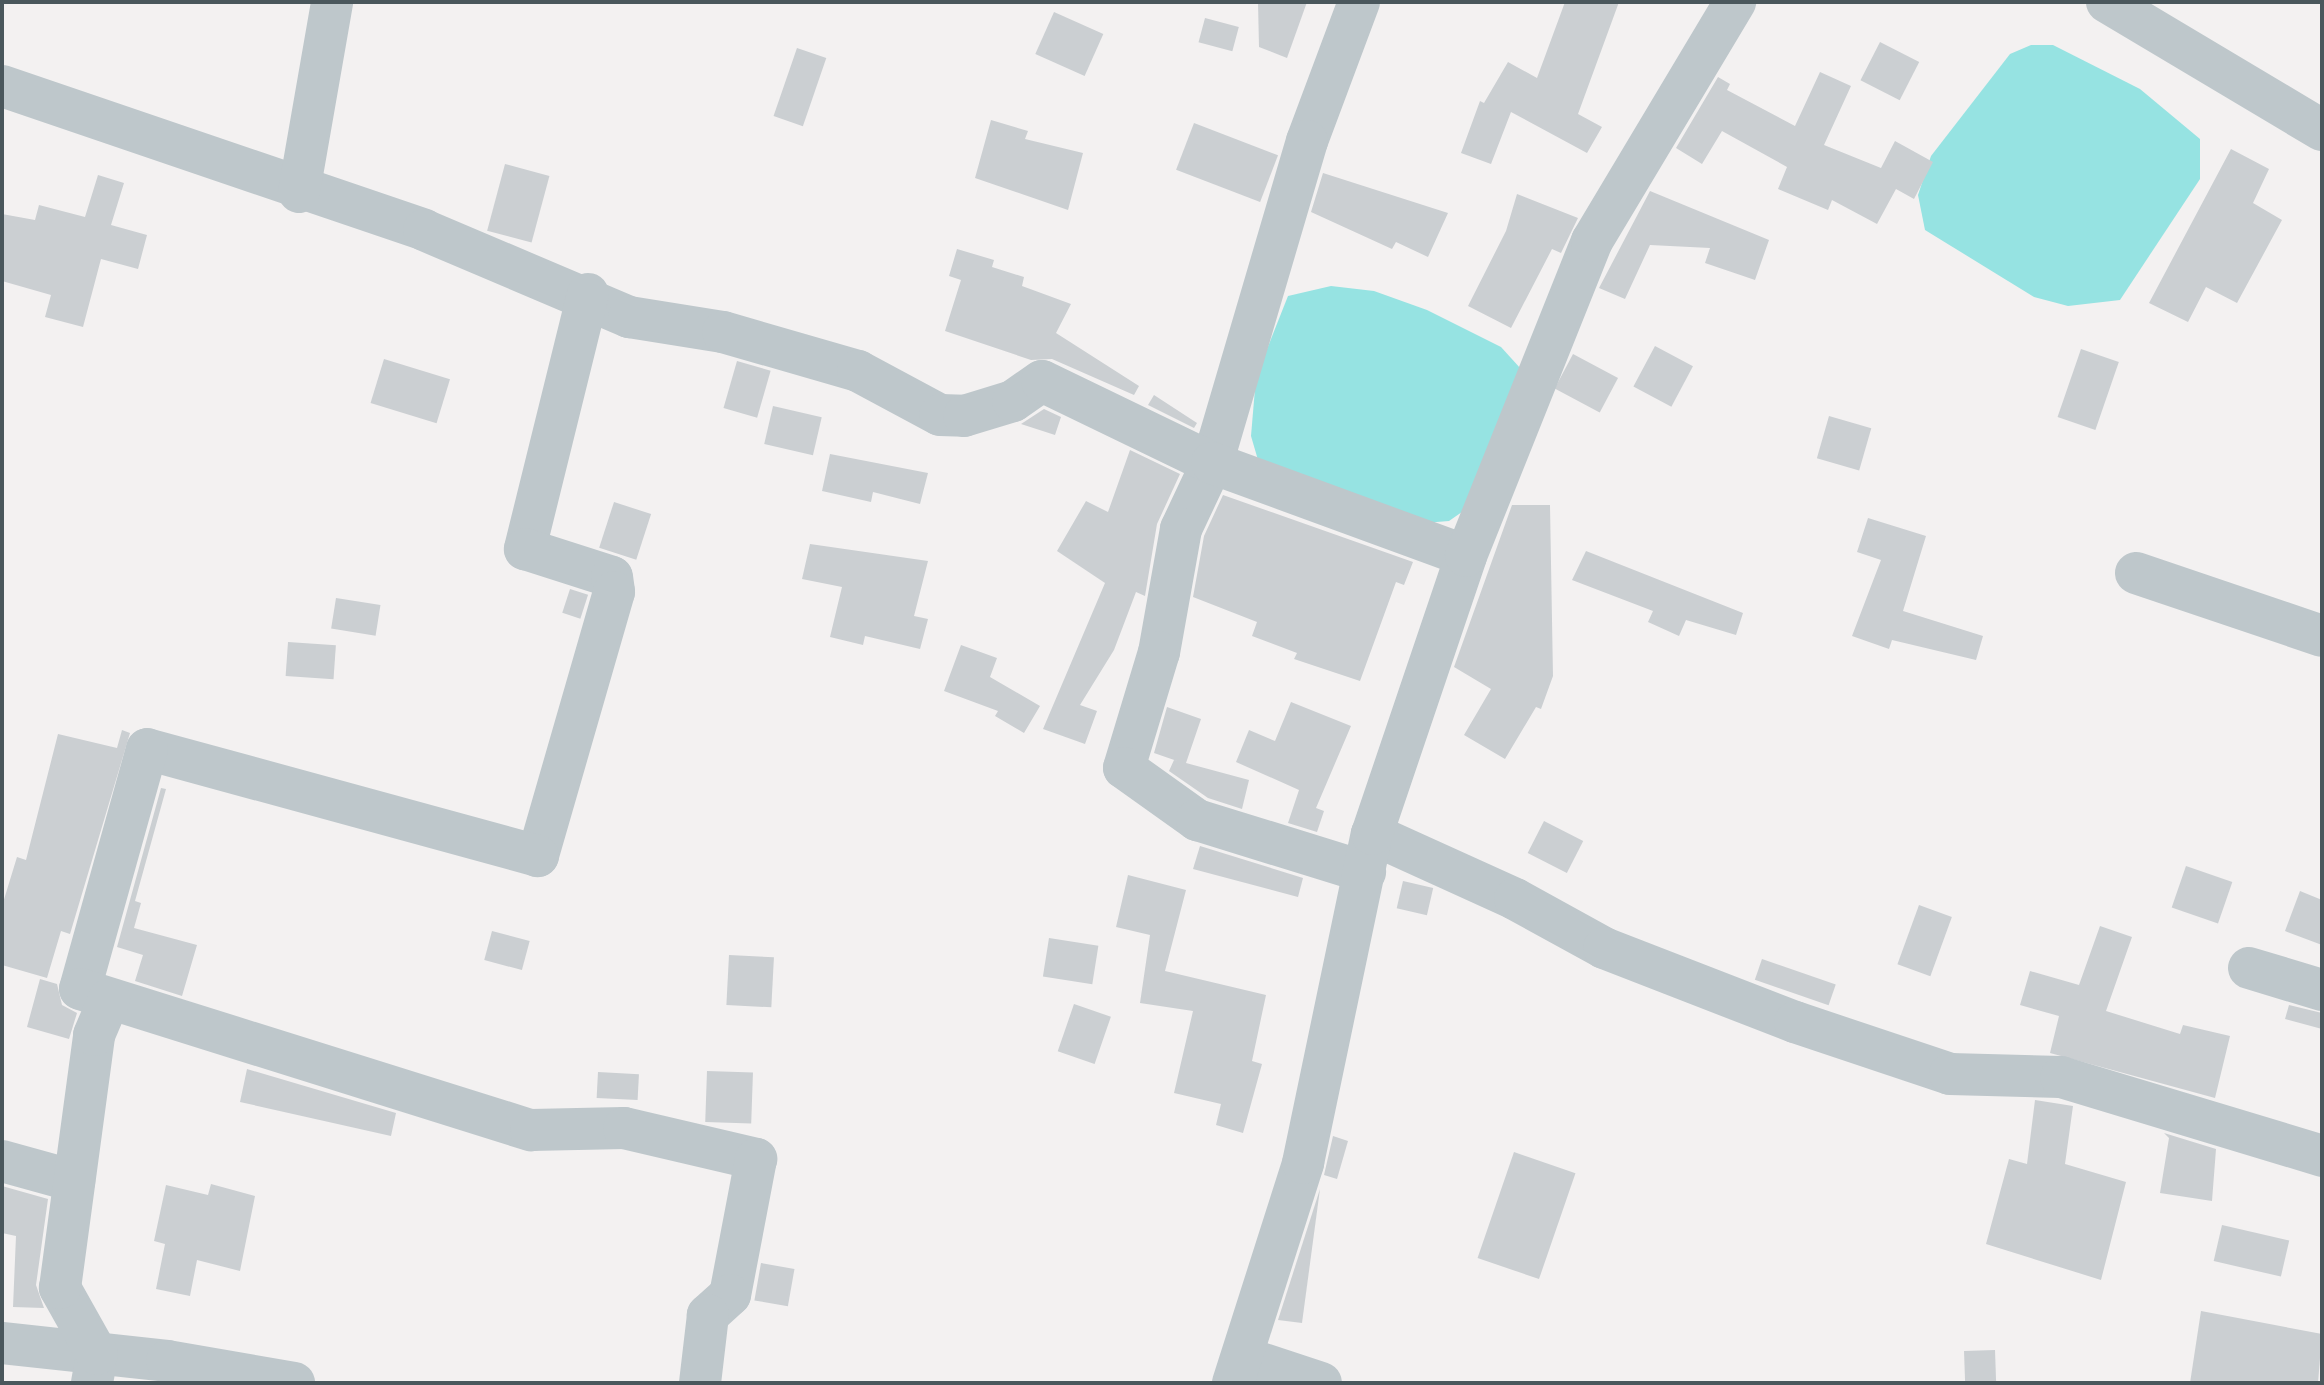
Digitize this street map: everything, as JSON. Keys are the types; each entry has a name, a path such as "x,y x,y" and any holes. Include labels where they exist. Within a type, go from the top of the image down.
{"street":[{"path":"299,192 332,2"},
{"path":"1359,2 1307,141 1212,463 1181,529 1159,652 1124,768 1197,820 1368,853 1515,899 1604,948 1809,1027 1950,1074 2061,1077 2322,1156"},
{"path":"1321,1383 1239,1371 1303,1163 1368,853 1466,556 1592,241 1735,2"},
{"path":"2107,2 2322,130"},
{"path":"2,86 299,192 424,230 588,294 629,317 723,332 858,371 940,415 964,416 1013,401 1042,381 1212,463 1466,556"},
{"path":"588,294 525,549 612,577 614,592 538,856 147,749 80,989 531,1130 624,1128 756,1159 730,1295 708,1315 700,1383"},
{"path":"2136,573 2322,636"},
{"path":"2249,968 2322,990"},
{"path":"94,1368 60,1288 94,1035 109,999"},
{"path":"2,1161 74,1181"},
{"path":"2,1343 94,1368 294,1383"}],"water":[{"path":"2031,45 2053,45 2140,89 2200,139 2200,179 2120,300 2068,306 2034,297 1925,230 1918,195 1931,156 2010,54"},
{"path":"1331,286 1374,291 1427,310 1501,347 1521,369 1472,505 1449,521 1424,523 1258,460 1251,436 1256,377 1288,296"}],"building":[{"path":"1258,2 1307,2 1287,58 1259,47"},
{"path":"1565,2 1619,2 1578,114 1602,127 1587,153 1511,112 1491,164 1461,153 1480,101 1484,103 1508,62 1537,78"},
{"path":"1054,12 1103,34 1085,76 1035,54"},
{"path":"1205,18 1239,27 1232,51 1199,42"},
{"path":"1880,42 1919,62 1900,100 1860,80"},
{"path":"797,48 826,58 803,126 774,116"},
{"path":"1820,72 1851,86 1824,145 1881,168 1895,141 1933,162 1914,199 1896,189 1877,224 1832,200 1828,210 1778,189 1787,167 1722,131 1702,164 1676,148 1718,77 1730,84 1727,90 1795,126"},
{"path":"991,120 1028,131 1025,139 1083,153 1068,210 975,178"},
{"path":"1194,123 1278,155 1260,202 1176,170"},
{"path":"2231,149 2269,169 2253,203 2282,220 2237,303 2206,287 2188,322 2149,303"},
{"path":"505,164 549,176 532,243 487,231"},
{"path":"1323,173 1448,213 1428,257 1396,242 1392,249 1311,212"},
{"path":"98,175 124,183 111,225 147,235 138,269 101,259 83,327 45,317 51,295 2,281 2,214 35,220 39,205 85,217"},
{"path":"1650,191 1769,240 1755,280 1705,263 1710,248 1650,245 1625,299 1599,288"},
{"path":"1517,194 1578,218 1561,253 1552,249 1511,328 1468,306 1506,231"},
{"path":"957,249 994,260 992,267 1024,277 1022,286 1071,304 1056,333 1139,386 1134,395 1052,359 1031,360 945,331 961,280 949,276"},
{"path":"1655,346 1693,366 1671,407 1633,387"},
{"path":"2081,349 2119,362 2095,430 2058,417"},
{"path":"1573,354 1618,378 1600,412 1555,388"},
{"path":"384,359 450,379 437,423 371,403"},
{"path":"737,361 771,371 757,418 723,408"},
{"path":"1154,395 1197,423 1194,428 1148,405"},
{"path":"773,406 822,417 813,455 764,444"},
{"path":"1044,409 1061,417 1055,435 1021,424"},
{"path":"1829,416 1871,428 1859,470 1817,458"},
{"path":"1130,450 1180,474 1157,524 1145,596 1136,592 1114,650 1080,705 1097,711 1085,744 1043,729 1105,583 1057,551 1086,501 1108,512"},
{"path":"830,454 928,473 920,504 873,492 871,502 822,491"},
{"path":"1223,495 1413,562 1404,585 1396,582 1360,681 1294,659 1297,653 1252,636 1257,622 1193,597 1204,536"},
{"path":"614,502 651,514 636,560 599,548"},
{"path":"1512,505 1550,505 1553,676 1541,709 1536,707 1505,759 1464,735 1491,689 1454,667"},
{"path":"1868,518 1926,536 1903,611 1983,636 1976,660 1892,640 1889,649 1852,636 1881,560 1857,552"},
{"path":"810,544 928,561 914,616 928,619 920,649 865,636 863,645 830,637 842,587 802,579"},
{"path":"1586,551 1743,613 1736,635 1686,620 1679,636 1648,622 1653,611 1572,580"},
{"path":"570,589 588,595 580,619 562,613"},
{"path":"336,598 380,605 376,636 331,629"},
{"path":"288,642 336,645 334,679 286,676"},
{"path":"961,645 997,658 990,677 1040,706 1024,733 995,716 998,711 944,691"},
{"path":"1291,702 1351,726 1316,808 1324,811 1317,832 1288,823 1299,790 1236,762 1249,730 1275,741"},
{"path":"1167,707 1201,719 1186,763 1249,780 1242,809 1208,798 1169,771 1174,760 1180,762 1154,753"},
{"path":"122,730 130,733 70,934 61,931 47,978 2,965 2,906 17,857 26,860 58,734 117,748"},
{"path":"161,788 166,789 135,901 141,903 134,928 197,945 182,996 135,981 143,955 117,947"},
{"path":"1544,821 1583,841 1567,873 1528,853"},
{"path":"1200,846 1303,878 1298,897 1193,869"},
{"path":"2186,866 2232,882 2218,924 2172,908"},
{"path":"1128,875 1186,890 1165,971 1266,995 1252,1061 1262,1064 1243,1133 1216,1125 1221,1104 1174,1093 1193,1011 1140,1003 1150,935 1116,927"},
{"path":"1403,881 1433,888 1427,915 1397,908"},
{"path":"2300,891 2322,900 2322,945 2285,931"},
{"path":"1919,905 1952,917 1930,976 1897,964"},
{"path":"2100,926 2132,937 2106,1011 2180,1034 2183,1025 2230,1036 2215,1098 2050,1053 2059,1016 2020,1005 2030,971 2079,985"},
{"path":"492,931 530,941 522,970 484,960"},
{"path":"1049,938 1098,946 1092,984 1043,977"},
{"path":"729,955 774,957 771,1007 726,1005"},
{"path":"1762,959 1836,984 1829,1005 1755,980"},
{"path":"40,979 57,984 62,1005 77,1013 69,1039 27,1027"},
{"path":"1074,1004 1111,1017 1095,1064 1058,1051"},
{"path":"2289,1005 2322,1013 2322,1029 2285,1019"},
{"path":"247,1069 396,1113 391,1136 240,1102"},
{"path":"707,1071 753,1073 751,1124 705,1122"},
{"path":"598,1072 639,1074 638,1100 597,1098"},
{"path":"2035,1100 2073,1106 2065,1164 2126,1182 2101,1280 1986,1244 2009,1159 2027,1164"},
{"path":"2164,1133 2216,1149 2212,1201 2160,1193 2169,1138"},
{"path":"1333,1136 1348,1141 1337,1179 1324,1175"},
{"path":"1514,1152 1575,1173 1539,1279 1478,1258"},
{"path":"211,1184 255,1196 240,1271 197,1260 190,1296 156,1289 165,1244 154,1241 166,1185 208,1195"},
{"path":"2,1186 48,1199 36,1285 44,1308 13,1307 16,1236 2,1233"},
{"path":"1320,1189 1302,1323 1278,1320"},
{"path":"2222,1225 2289,1241 2281,1277 2214,1261"},
{"path":"761,1263 794,1269 788,1306 754,1300"},
{"path":"2201,1311 2322,1334 2318,1383 2190,1383"},
{"path":"1995,1350 1996,1383 1965,1383 1964,1351"}]}
